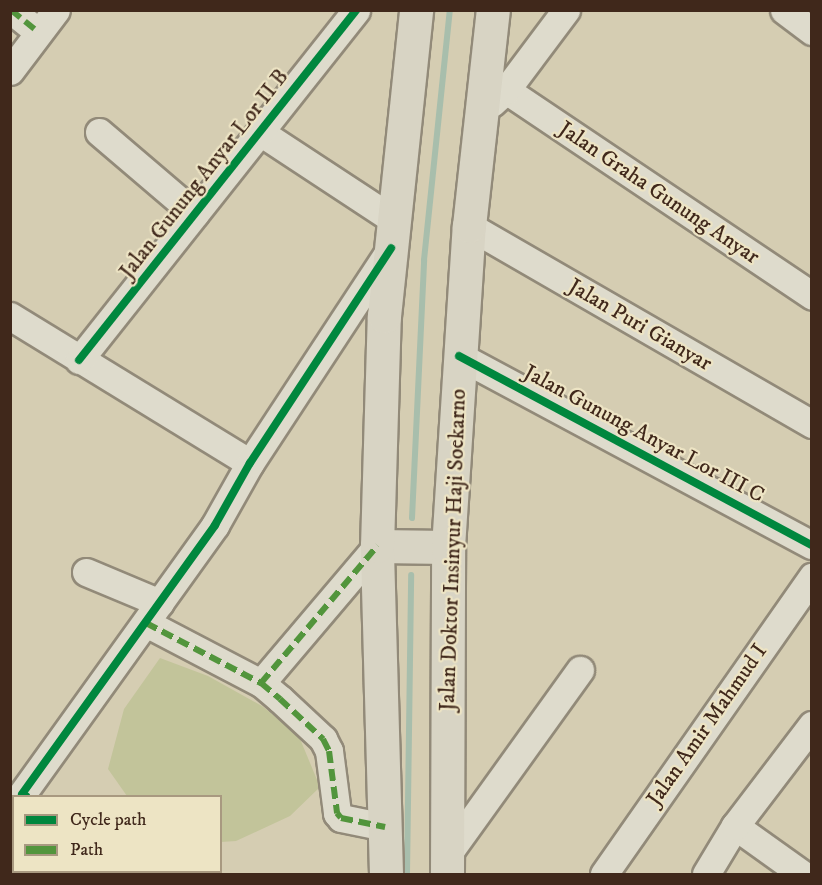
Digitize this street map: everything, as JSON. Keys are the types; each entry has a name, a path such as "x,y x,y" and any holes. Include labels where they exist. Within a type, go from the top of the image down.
{"main road":[{"path":"386,874 376,546 384,316 416,10"},
{"name":"Jalan Doktor Insinyur Haji Soekarno","path":"447,865 448,547 469,226 495,101 493,10"},
{"path":"376,546 448,547"}],"street":[{"path":"11,10 38,32"},
{"path":"10,71 56,10"},
{"name":"Jalan Gunung Anyar Lor II B","path":"79,360 357,10"},
{"path":"495,101 566,10"},
{"path":"784,10 812,31"},
{"name":"Jalan Graha Gunung Anyar","path":"495,101 812,296"},
{"path":"99,132 195,213"},
{"path":"20,793 215,525 250,463 355,300 393,234 260,132"},
{"name":"Jalan Puri Gianyar","path":"469,226 812,424"},
{"path":"355,300 384,316"},
{"path":"10,316 250,463"},
{"name":"Jalan Gunung Anyar Lor III C","path":"459,356 812,545"},
{"path":"261,683 376,546"},
{"path":"86,572 261,683 323,739 329,751 337,813 340,818 386,827"},
{"name":"Jalan Amir Mahmud I","path":"604,874 812,578"},
{"path":"447,865 580,670"},
{"path":"706,874 735,826 812,725"},
{"path":"735,826 802,874"}],"green space":[{"path":"160,658 208,676 262,706 298,734 320,787 290,816 236,841 222,842 222,795 126,795 108,769 124,709"}],"waterway":[{"path":"412,518 424,260 450,10"},
{"path":"407,874 411,575"}],"marked path":[{"path":"11,10 38,32"},
{"path":"261,683 377,546"},
{"path":"146,623 261,683 280,699 323,739 329,751 337,813 341,818 385,827"}],"cycle path":[{"path":"79,360 356,10"},
{"path":"24,795 22,794 215,525 250,463 391,248"},
{"path":"459,356 812,545"}]}
